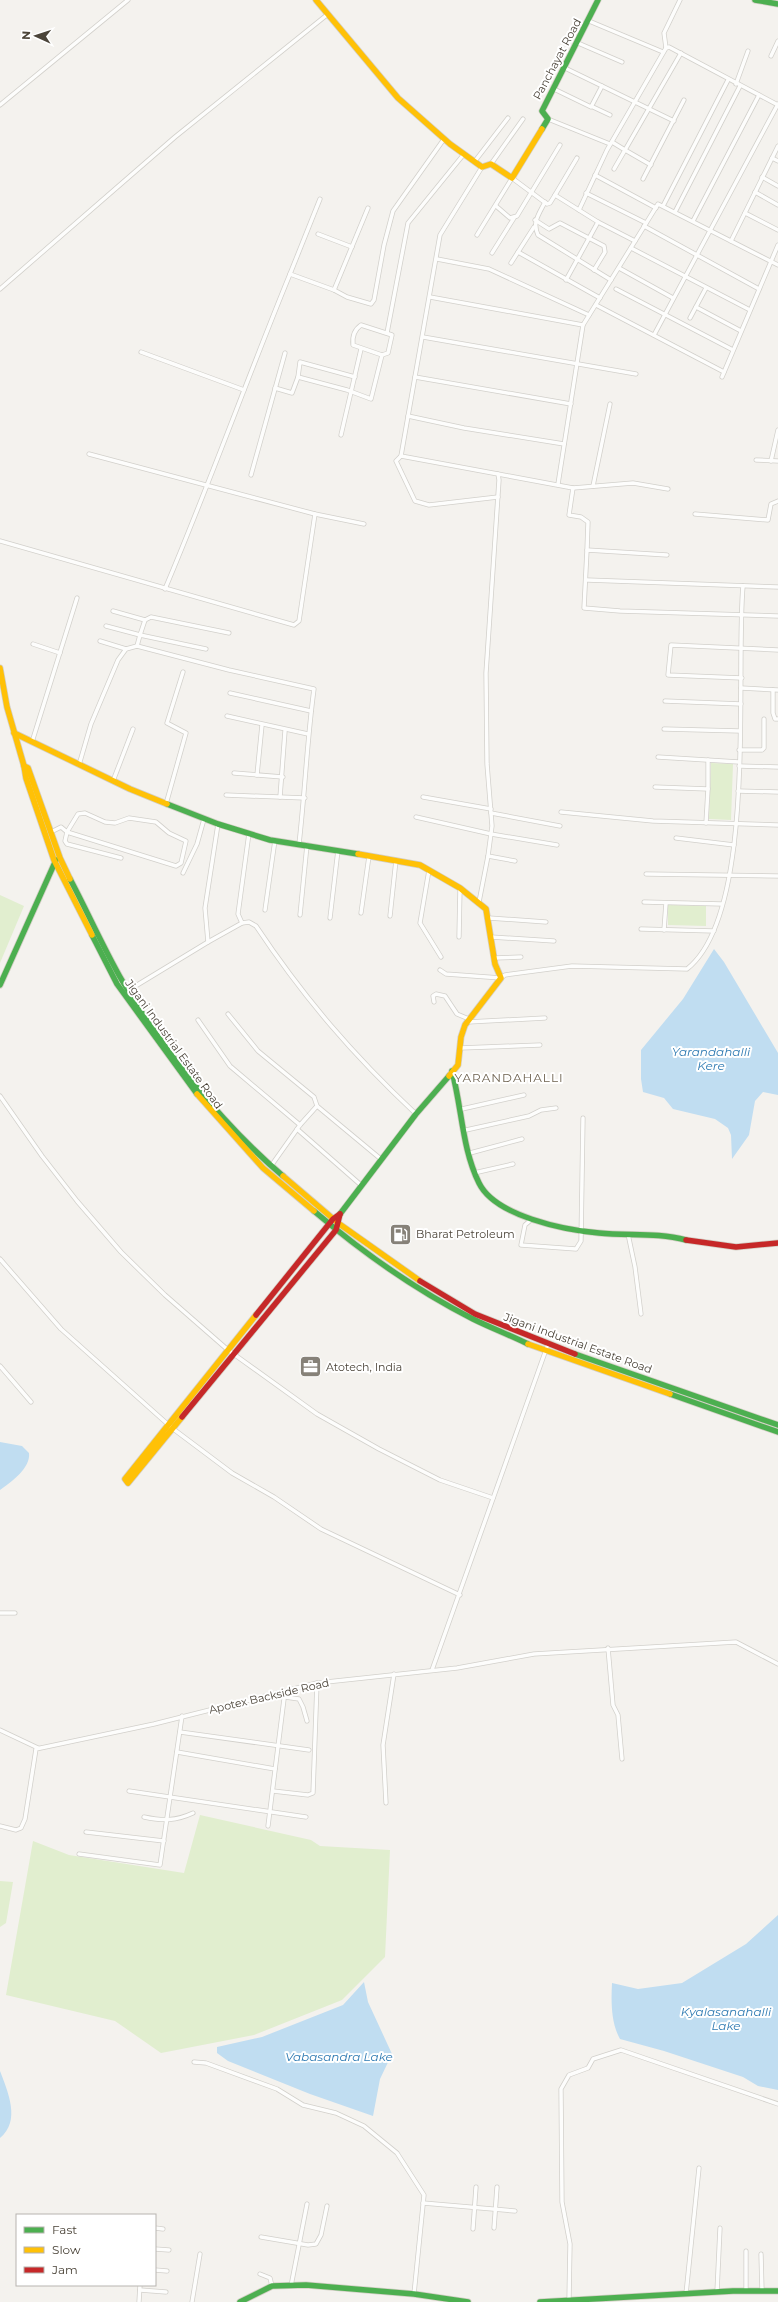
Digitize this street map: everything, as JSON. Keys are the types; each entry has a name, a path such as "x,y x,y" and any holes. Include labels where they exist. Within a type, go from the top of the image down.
{"street":[{"path":"0,105 128,0"},
{"path":"316,0 398,98 444,139 482,167"},
{"name":"Panchayat Road","path":"548,119 542,111 578,43 598,0"},
{"path":"579,210 611,143 664,50 664,33 680,0"},
{"path":"754,0 778,4"},
{"path":"0,289 175,137 328,14"},
{"path":"589,21 664,50"},
{"path":"771,56 778,41"},
{"path":"578,43 622,62"},
{"path":"654,335 778,105 728,80 669,47 664,50"},
{"path":"675,212 738,85 748,51"},
{"path":"614,169 681,53"},
{"path":"565,68 674,121"},
{"path":"663,206 728,80"},
{"path":"593,106 602,86"},
{"path":"554,89 610,115"},
{"path":"693,221 760,95"},
{"path":"643,179 684,100"},
{"path":"475,162 508,118"},
{"path":"498,497 429,505 415,501 396,461 401,456 437,259 440,235 482,167 491,164 523,118"},
{"path":"477,235 548,119 611,143 651,165"},
{"path":"290,274 334,290 347,297 371,304 374,300 384,245 393,211 444,139"},
{"path":"492,253 560,145"},
{"path":"731,241 778,146"},
{"path":"387,333 408,223 464,154"},
{"path":"491,164 545,202 550,203 577,158"},
{"path":"772,158 778,161"},
{"path":"595,175 656,208"},
{"path":"762,177 778,186"},
{"path":"755,192 778,205"},
{"path":"586,193 645,224 696,256 759,289"},
{"path":"555,195 598,222 635,241"},
{"path":"165,589 208,485 320,199"},
{"path":"511,263 534,227 545,202"},
{"path":"558,484 583,325 658,204 778,265"},
{"path":"496,206 506,215 514,218"},
{"path":"334,290 368,208"},
{"path":"745,213 778,230"},
{"path":"536,220 549,229 560,223 604,246 605,249 594,270"},
{"path":"566,280 598,222"},
{"path":"534,227 538,235 611,280"},
{"path":"318,234 352,247"},
{"path":"722,377 778,245"},
{"path":"631,248 750,310"},
{"path":"518,252 600,298"},
{"path":"437,259 488,269 530,286 589,316"},
{"path":"619,268 673,298"},
{"path":"690,318 706,288"},
{"path":"616,289 664,316 733,350"},
{"path":"430,297 583,325"},
{"path":"596,305 724,372"},
{"path":"696,307 741,331"},
{"path":"361,325 392,335 388,353 382,355 362,348 353,345 353,336 356,328 361,325"},
{"path":"423,337 636,374"},
{"path":"341,435 362,348"},
{"path":"141,352 244,390"},
{"path":"251,475 285,353"},
{"path":"298,377 371,400 382,355"},
{"path":"275,388 292,393 298,377 300,362 355,377"},
{"path":"415,377 571,404"},
{"path":"593,486 610,404"},
{"path":"408,416 464,428 564,444"},
{"path":"770,461 778,430"},
{"path":"89,454 315,514 364,524"},
{"path":"401,456 573,488 633,484 668,489"},
{"path":"756,460 778,461"},
{"path":"479,902 491,834 491,811 487,764 486,673 498,497 498,474"},
{"path":"573,488 569,515 582,517 588,522 587,580 584,608 741,616 778,616"},
{"path":"695,514 768,520 771,504 778,501"},
{"path":"0,541 294,625 298,624 315,514"},
{"path":"587,550 667,556"},
{"path":"587,580 778,587"},
{"path":"127,1481 228,1350 333,1219 340,1214 416,1114 458,1064 461,1037 468,1021 491,994 501,978 505,975 572,966 687,969 698,960 714,931 730,876 734,845 738,791 742,678 741,616 743,586"},
{"path":"32,742 77,598"},
{"path":"113,611 145,620 151,617 229,633"},
{"path":"136,646 145,620"},
{"path":"106,626 206,649"},
{"path":"100,641 126,649 136,646 228,670 314,688 308,734 305,798 299,844"},
{"path":"33,644 60,653"},
{"path":"742,678 668,675 671,646 742,650 778,650"},
{"path":"79,765 91,724 118,660 126,649"},
{"name":"Jigani Industrial Estate Road","path":"0,668 14,733 26,778 57,859 117,984 194,1091 263,1168 329,1225 416,1286 473,1319 545,1351 778,1432"},
{"path":"166,804 186,733 167,723 183,672"},
{"path":"741,688 776,690 773,713 775,719 778,719"},
{"path":"230,693 311,711"},
{"path":"665,701 741,704"},
{"path":"227,716 285,731 308,734"},
{"path":"739,750 762,750 764,748 764,719"},
{"path":"257,775 262,725"},
{"path":"113,782 133,729"},
{"path":"664,729 740,731"},
{"path":"280,797 283,776 285,731"},
{"path":"14,733 113,782 218,824 275,840 396,860 420,866 429,870 460,888 486,909 489,918 497,972 501,978"},
{"path":"658,757 778,767"},
{"path":"706,823 708,760"},
{"name":"Jigani Industrial Estate Road","path":"24,766 28,768 51,832 57,859 120,977 152,1027 197,1087 221,1116 271,1166 338,1223 417,1279 475,1314 548,1344 778,1425"},
{"path":"234,773 283,776"},
{"path":"655,787 708,789"},
{"path":"738,791 778,792"},
{"path":"226,795 305,798"},
{"path":"424,797 560,826"},
{"path":"561,812 630,820 778,825"},
{"path":"51,832 61,827 67,832 176,866 181,863 186,841 169,833 161,824 129,818 115,823 105,822 84,813 78,814 67,832 65,841 67,844 121,858"},
{"path":"416,817 491,834 557,845"},
{"path":"183,873 197,844 204,819"},
{"path":"208,942 205,908 218,824"},
{"path":"242,923 238,914 249,833"},
{"path":"676,838 734,845"},
{"path":"265,910 275,840"},
{"path":"300,915 307,845"},
{"path":"330,918 338,850"},
{"path":"361,913 369,856"},
{"path":"488,856 515,861"},
{"path":"0,985 57,859"},
{"path":"390,916 396,860"},
{"path":"429,870 420,923 441,957"},
{"path":"646,874 778,876"},
{"path":"459,937 460,888"},
{"path":"644,902 722,904"},
{"path":"664,930 666,902"},
{"path":"489,918 546,922"},
{"path":"129,990 208,942 242,923 250,922 256,926 290,978 344,1042 416,1114"},
{"path":"641,929 714,931"},
{"path":"491,937 554,941"},
{"path":"494,958 521,957"},
{"path":"440,970 446,974 501,978"},
{"path":"434,1002 434,996 436,994 445,996 457,1014 468,1021 545,1018"},
{"path":"228,1014 258,1051 314,1097 317,1106 382,1160"},
{"path":"198,1020 230,1066 300,1125"},
{"path":"460,1048 540,1045"},
{"path":"452,1071 462,1109 474,1173 488,1197 499,1206 532,1219 596,1233 664,1235 723,1247 778,1243"},
{"path":"462,1109 524,1095"},
{"path":"0,1096 42,1156 77,1201 121,1252 165,1295 228,1350 317,1414 379,1449 440,1480 493,1498"},
{"path":"271,1166 300,1125 317,1106"},
{"path":"466,1130 529,1116 541,1110 556,1108"},
{"path":"532,1219 525,1226 521,1245 576,1249 581,1241 583,1118"},
{"path":"297,1129 362,1186"},
{"path":"470,1153 522,1139"},
{"path":"474,1173 513,1164"},
{"path":"170,1427 234,1354 336,1230 340,1214"},
{"path":"628,1234 635,1267 641,1314"},
{"path":"0,1259 61,1329 170,1427 232,1473 274,1497 321,1529 460,1595"},
{"path":"432,1670 460,1595 548,1344"},
{"path":"0,1366 31,1402"},
{"path":"0,1613 15,1613"},
{"name":"Apotex Backside Road","path":"37,1748 154,1724 318,1683 432,1670 534,1654 608,1648 736,1642 778,1664"},
{"path":"608,1648 614,1705 618,1715 622,1759"},
{"path":"386,1803 383,1745 394,1674"},
{"path":"273,1791 308,1796 313,1793 318,1683"},
{"path":"268,1826 286,1690"},
{"path":"285,1697 299,1699 303,1707 306,1721"},
{"path":"80,1854 160,1865 168,1821 182,1716"},
{"path":"0,1730 37,1748 25,1819 21,1828 16,1830 0,1826"},
{"path":"180,1732 309,1750"},
{"path":"177,1752 275,1769"},
{"path":"129,1792 306,1817"},
{"path":"144,1817 168,1821 179,1819 194,1813"},
{"path":"86,1832 164,1841"},
{"path":"569,2300 570,2244 562,2202 562,2089 569,2075 588,2068 593,2059 620,2050 778,2104"},
{"path":"194,2062 206,2063 277,2090 303,2105 336,2113 364,2126 397,2153 424,2194 414,2294"},
{"path":"686,2294 699,2168"},
{"path":"472,2229 476,2187"},
{"path":"494,2228 497,2187"},
{"path":"423,2203 515,2211"},
{"path":"290,2286 307,2204"},
{"path":"261,2237 313,2245 319,2241 327,2206"},
{"path":"156,2228 163,2229"},
{"path":"717,2292 720,2228"},
{"path":"156,2249 169,2250"},
{"path":"746,2251 746,2291"},
{"path":"192,2302 200,2254"},
{"path":"761,2254 762,2291"},
{"path":"156,2270 167,2270"},
{"path":"260,2274 270,2278 272,2286"},
{"path":"240,2302 272,2286 306,2285 414,2294 468,2302"},
{"path":"139,2302 140,2287 166,2292"},
{"path":"540,2302 717,2292 778,2291"}],"green space":[{"path":"711,763 733,764 731,820 709,819"},
{"path":"0,895 24,906 0,963"},
{"path":"668,905 706,906 706,926 668,925"},
{"path":"200,1815 311,1840 320,1846 390,1850 385,1957 342,2000 254,2035 161,2053 115,2021 6,1995 33,1841 69,1855 184,1873"},
{"path":"0,1881 13,1882 6,1923 0,1927"}],"water":[{"name":"Yarandahalli Kere","path":"714,949 724,962 778,1053 778,1095 763,1092 755,1101 749,1135 732,1159 731,1135 728,1128 715,1119 673,1109 664,1098 643,1092 641,1079 641,1050 683,999"},
{"path":"0,1442 22,1446 29,1453 29,1459 24,1469 15,1479 0,1490"},
{"name":"Kyalasanahalli Lake","path":"778,1915 778,2090 758,2086 743,2077 664,2051 620,2039 613,2019 612,1983 638,1989 682,1983 746,1944"},
{"name":"Vabasandra Lake","path":"364,1982 368,2002 392,2054 380,2079 373,2116 310,2094 228,2061 217,2053 217,2047 262,2037 343,2005"},
{"path":"0,2071 9,2097 11,2115 10,2123 0,2138"}],"traffic: fast":[{"path":"542,129 548,119 542,111 598,0"},
{"path":"755,0 778,4"},
{"path":"167,804 218,824 270,840 358,854"},
{"path":"0,985 56,860"},
{"path":"70,879 120,977 153,1030 193,1083 237,1133 283,1176"},
{"path":"92,935 117,984 197,1094"},
{"path":"452,1071 473,1170 479,1183 487,1194 500,1204 515,1213 550,1225 568,1229 610,1234 654,1235 686,1240"},
{"path":"340,1214 416,1114 449,1076"},
{"path":"314,1211 370,1256 410,1283 473,1319 528,1344"},
{"path":"575,1354 778,1425"},
{"path":"670,1394 778,1432"},
{"path":"240,2302 272,2286 306,2285 414,2294 468,2302"},
{"path":"540,2302 733,2291 778,2291"}],"traffic: slow":[{"path":"316,0 398,98 450,144 482,167 491,164 512,178 542,129"},
{"path":"0,668 7,707 24,766 28,768 60,858 70,879"},
{"path":"14,733 130,789 167,804"},
{"path":"24,766 26,778 54,860 92,935"},
{"path":"358,854 420,865 460,888 486,909 495,964 501,978 465,1025 461,1037 458,1065 449,1076"},
{"path":"197,1094 263,1168 314,1211"},
{"path":"283,1176 338,1223 420,1281"},
{"path":"182,1417 128,1483 125,1479 256,1315"},
{"path":"528,1344 670,1394"}],"traffic: jam":[{"path":"182,1417 336,1230 340,1214"},
{"path":"256,1315 333,1219 340,1214"},
{"path":"686,1240 736,1247 778,1243"},
{"path":"420,1281 475,1314 575,1354"}],"place":[{"name":"Bharat Petroleum","path":"400,1234"},
{"name":"Atotech, India","path":"310,1367"}],"district":[{"name":"YARANDAHALLI","path":"509,1077"}]}
